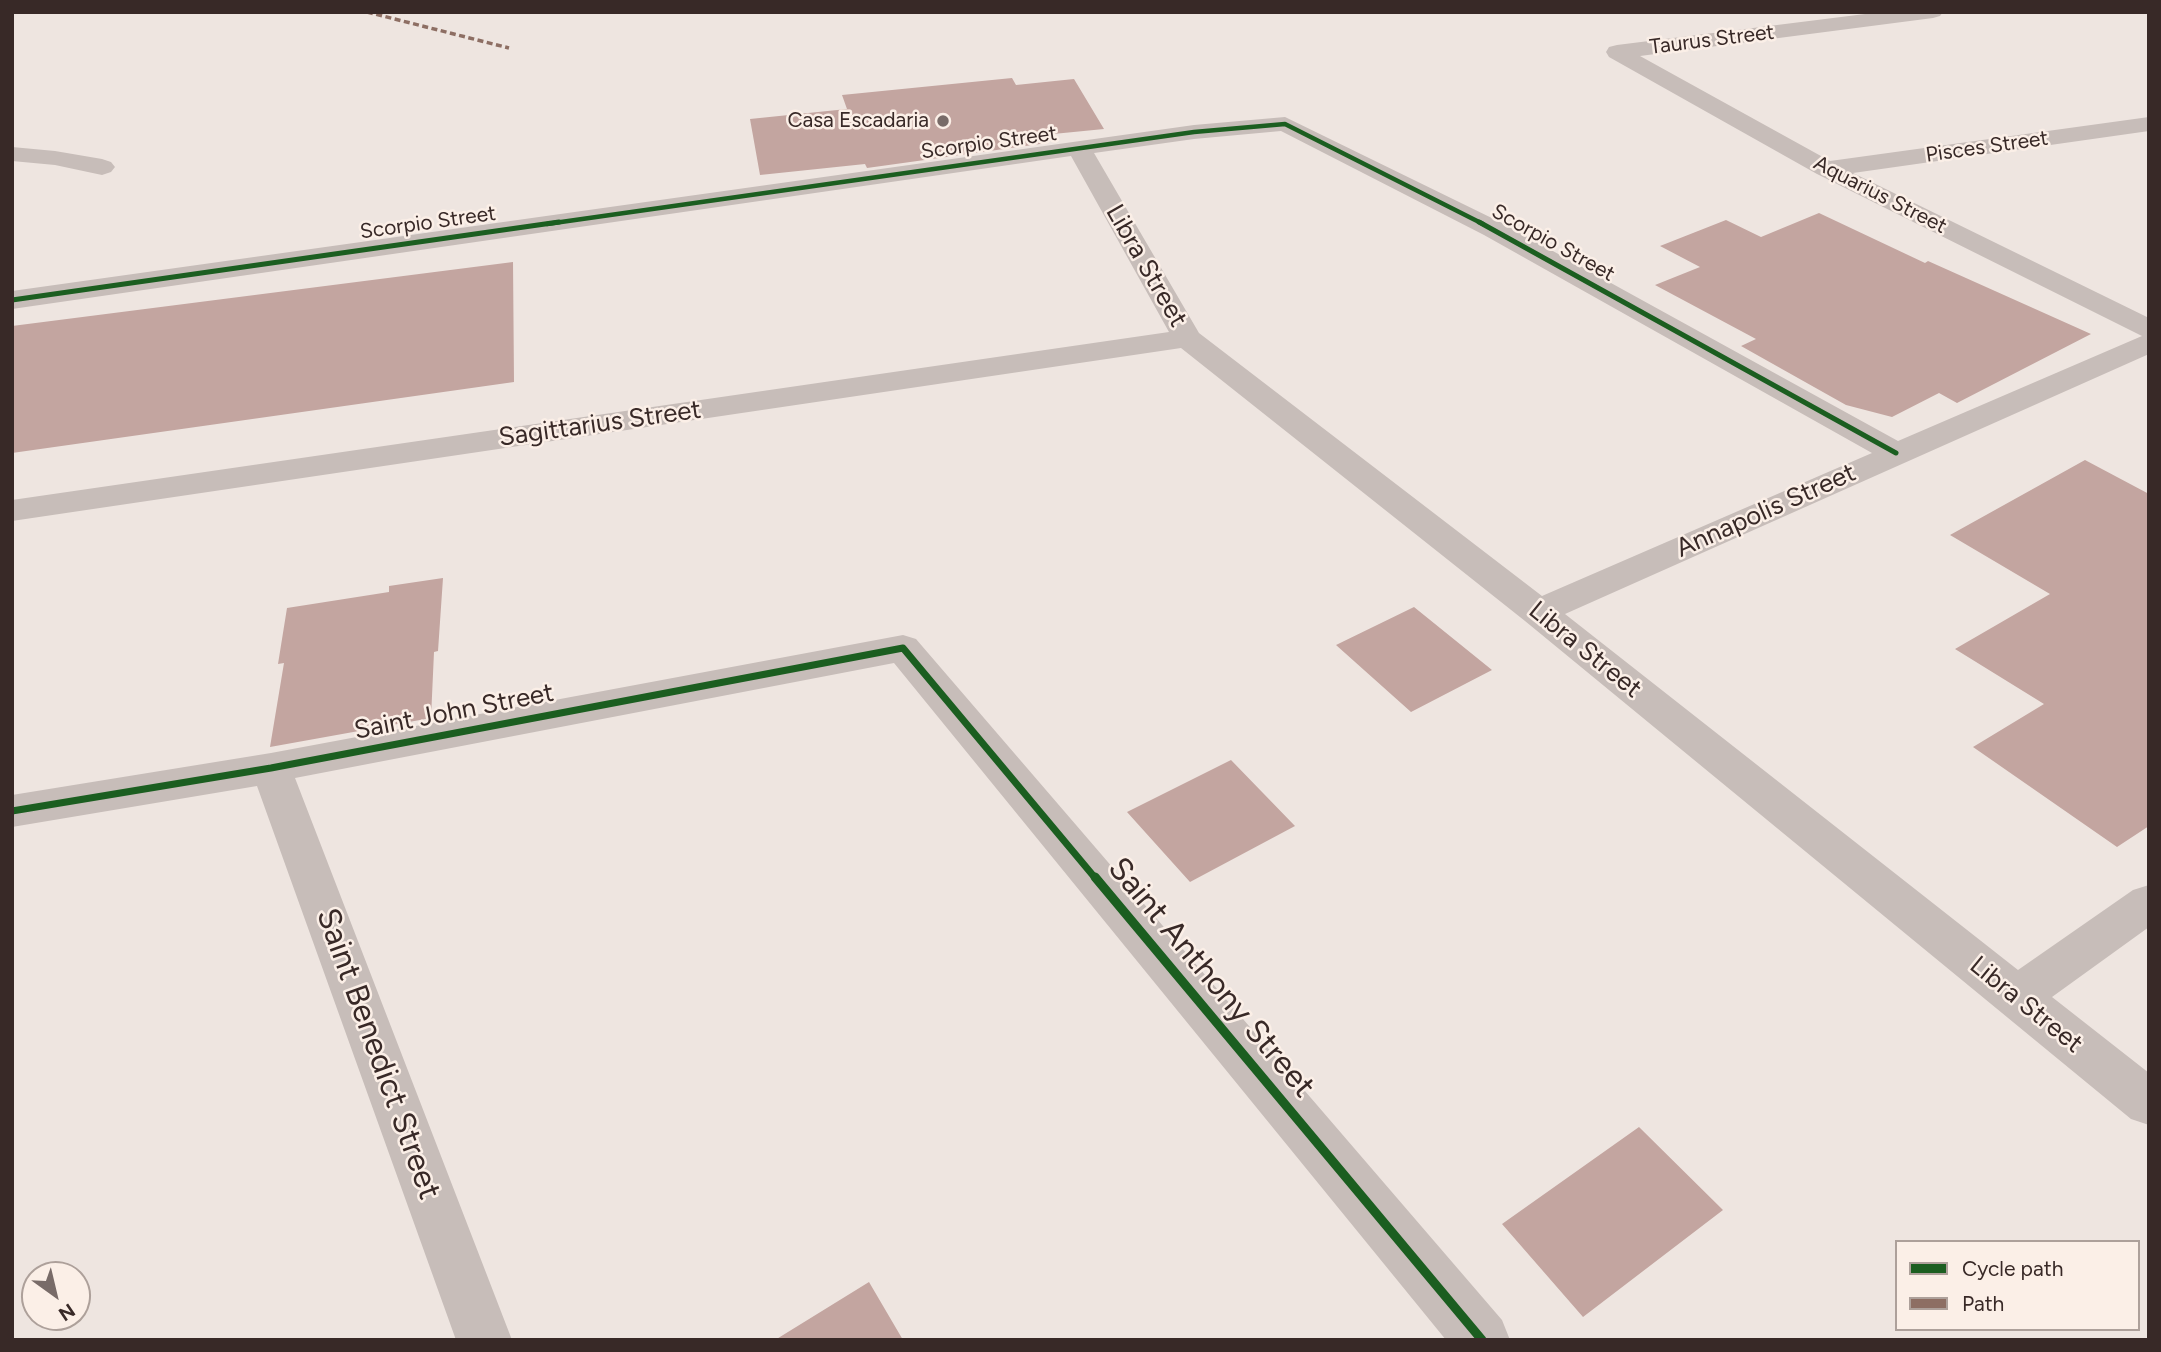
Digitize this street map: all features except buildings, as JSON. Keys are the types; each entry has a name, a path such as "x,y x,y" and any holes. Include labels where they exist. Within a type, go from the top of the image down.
{"street":[{"name":"Taurus Street","path":"1617,52 1933,12"},
{"name":"Aquarius Street","path":"1617,52 1826,170 2149,328"},
{"name":"Scorpio Street","path":"12,300 1194,132 1285,124 1493,229 1896,453"},
{"name":"Pisces Street","path":"1826,170 2149,124"},
{"name":"Libra Street","path":"1079,148 1187,338 1538,612 2149,1103"},
{"path":"12,155 55,158 102,167"},
{"name":"Sagittarius Street","path":"12,511 1187,338"},
{"name":"Annapolis Street","path":"1538,612 2149,343"},
{"name":"Saint John Street","path":"12,811 271,768 903,648"},
{"name":"Saint Anthony Street","path":"903,648 1482,1340"},
{"name":"Saint Benedict Street","path":"271,768 484,1340"},
{"path":"2016,997 2149,903"}],"marked path":[{"path":"367,12 509,48"}],"cycle path":[{"path":"12,300 1194,132 1285,124 1493,229 1896,453"},
{"path":"12,811 271,768 903,648 1482,1340"}],"place":[{"name":"Casa Escadaria","path":"943,121"}]}
